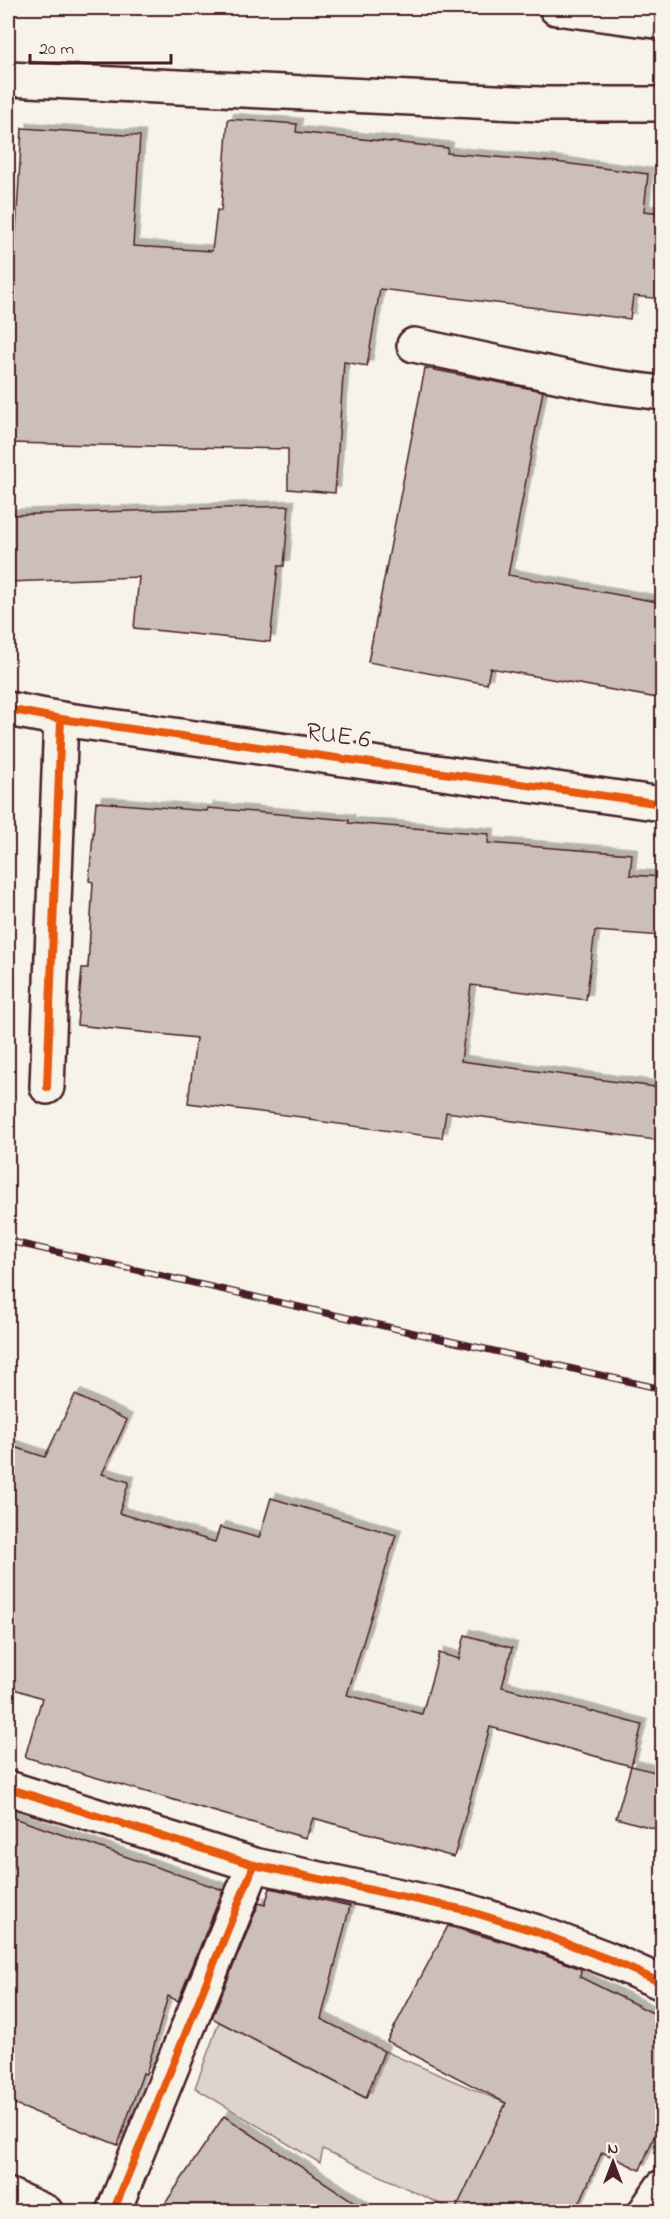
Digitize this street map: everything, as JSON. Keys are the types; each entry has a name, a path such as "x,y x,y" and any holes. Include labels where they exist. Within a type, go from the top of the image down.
{"street":[{"path":"556,8 663,22"},
{"path":"8,79 540,104 663,104"},
{"path":"414,345 607,386 663,393"},
{"name":"RUE 6","path":"8,709 61,719 663,804"},
{"path":"47,1088 61,719"},
{"path":"8,1788 254,1865 465,1910 537,1932 663,1983"},
{"path":"113,2211 254,1865"},
{"path":"645,2211 663,2187"},
{"path":"8,2195 46,2211"}],"shaded area":[{"path":"219,2022 365,2098 384,2051 510,2105 455,2211 323,2149 320,2163 195,2088"}],"building":[{"path":"228,119 297,124 296,132 448,148 447,153 555,162 648,174 644,211 663,213 663,299 633,296 630,319 380,289 367,366 344,362 335,493 288,489 288,449 8,443 8,364 22,128 140,136 133,246 212,251 217,210 221,211"},
{"path":"425,368 543,391 508,575 663,603 663,699 490,668 487,684 368,662"},
{"path":"289,506 284,566 278,566 270,642 134,628 139,577 8,582 8,515"},
{"path":"96,802 207,811 208,808 349,820 349,823 489,834 488,843 632,854 630,875 663,877 663,936 595,931 586,1000 471,985 461,1061 663,1088 663,1141 446,1112 442,1138 188,1103 196,1038 77,1025 82,968 88,968 93,882 89,881"},
{"path":"75,1395 127,1420 102,1474 129,1482 119,1513 215,1542 220,1527 259,1538 271,1498 396,1535 347,1695 422,1714 439,1653 459,1659 465,1635 512,1648 502,1687 642,1725 631,1766 490,1727 454,1857 313,1818 306,1838 25,1757 42,1698 8,1687 8,1445 45,1457"},
{"path":"631,1766 663,1774 663,1807 656,1829 616,1818"},
{"path":"8,1816 223,1890 178,2001 168,1996 146,2074 143,2073 118,2145 8,2102"},
{"path":"270,1888 350,1906 321,2019 384,2051 366,2098 212,2018 259,1903 265,1905"},
{"path":"448,1926 531,1950 581,1969 580,1977 663,2018 663,2115 640,2170 602,2152 576,2211 455,2211 506,2103 387,2041"},
{"path":"224,2116 368,2211 160,2211"}],"railway":[{"path":"8,1241 662,1389"}],"cycle path":[{"path":"8,709 61,719 662,804"},
{"path":"47,1087 61,719"},
{"path":"8,1788 254,1865 465,1910 537,1932 608,1959 662,1983"},
{"path":"113,2212 254,1865"}]}
